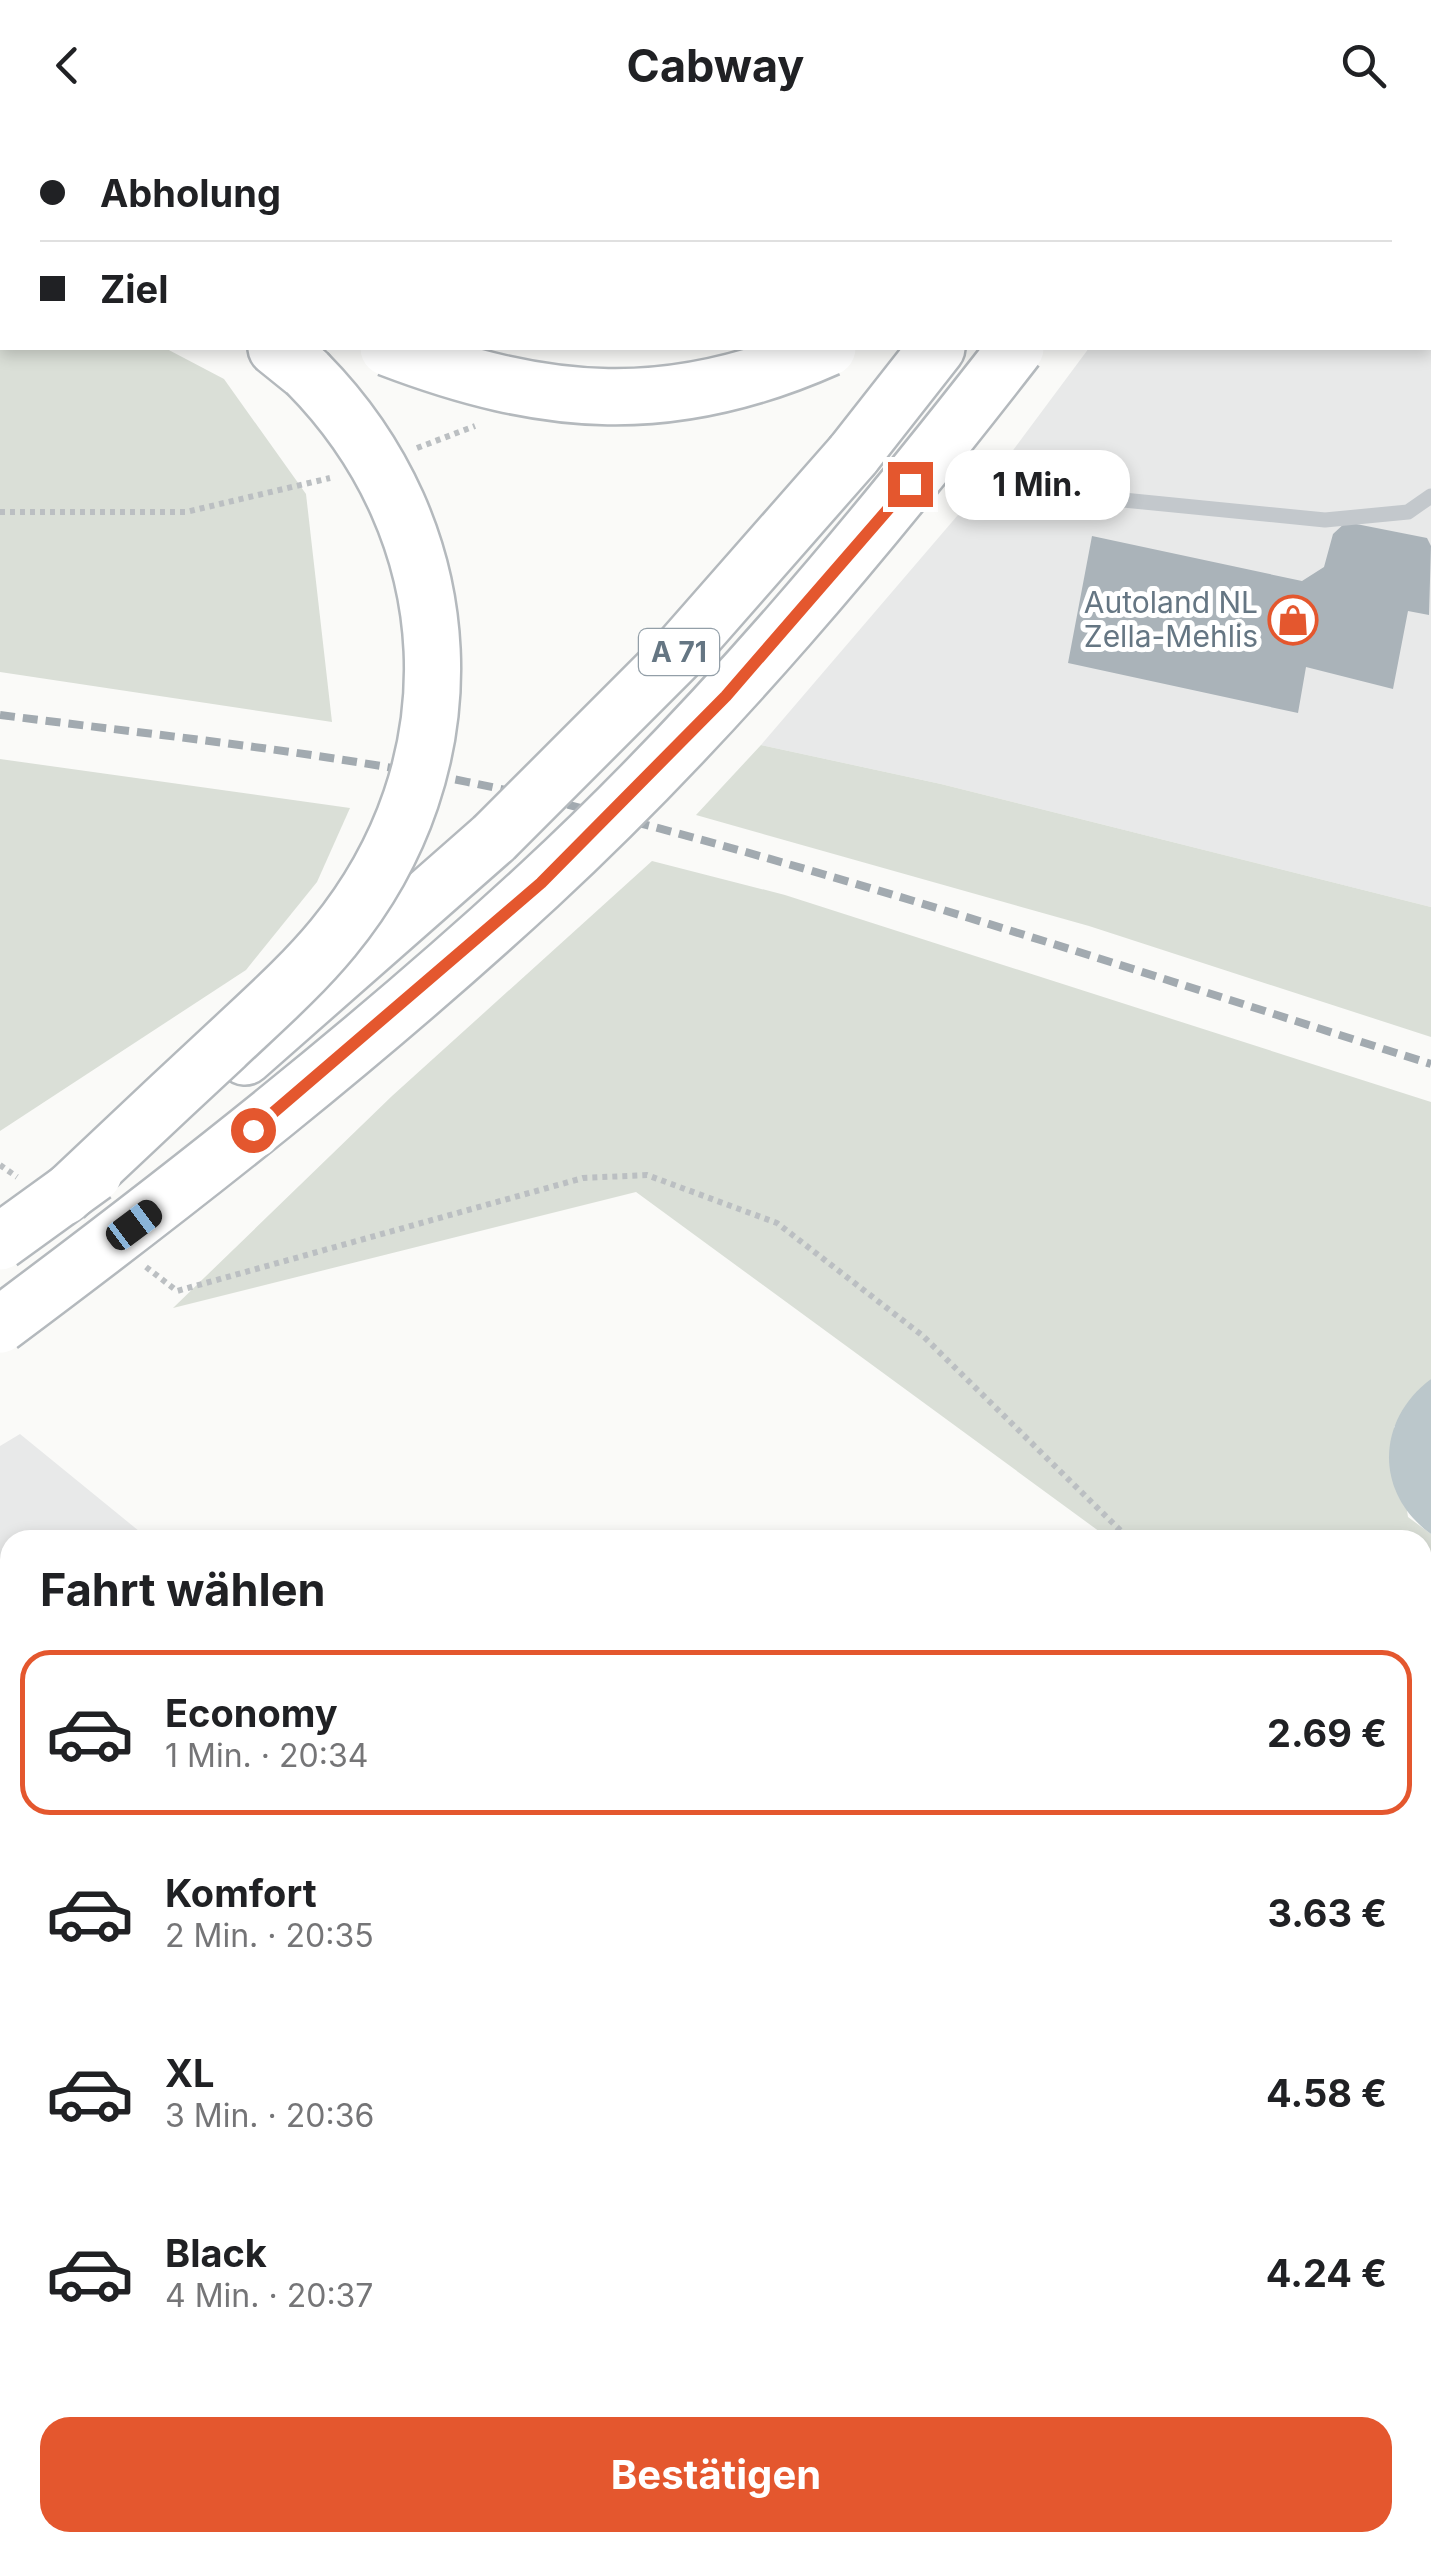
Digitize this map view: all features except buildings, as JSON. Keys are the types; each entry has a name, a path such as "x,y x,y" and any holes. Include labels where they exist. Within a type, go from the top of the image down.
{"highway":[{"path":"394,350 501,386 587,398 626,398 718,386 822,350"},
{"name":"A 71","path":"0,1242 48,1192 308,1006 494,838 679,653 853,455 935,350"},
{"name":"A 71","path":"0,1325 160,1205 330,1068 541,883 726,696 910,484 1014,350"},
{"path":"48,1192 285,990 333,938 374,881 413,796 430,718 433,681 424,574 384,472 334,400 292,360"}],"lane":[{"path":"1093,497 1325,520 1408,512 1431,496"}],"path":[{"path":"0,1165 48,1192"},
{"path":"130,1255 178,1291 583,1178 647,1175 777,1223 923,1336 1120,1530"}],"shaded area":[{"path":"0,350 169,350 224,379 306,494 332,722 0,672"},
{"path":"1088,350 1431,350 1431,907 941,784 761,745 1011,453"},
{"path":"761,745 941,784 1431,907 1431,1037 1089,926 696,815"},
{"path":"0,759 350,808 317,882 246,970 0,1131"},
{"path":"652,861 785,895 1431,1102 1431,1379 1394,1427 1408,1517 1426,1530 1097,1530 636,1192 173,1308 392,1096"},
{"path":"1431,1379 1431,1530 1413,1518 1400,1499 1389,1457 1400,1415"},
{"path":"20,1434 138,1530 0,1530 0,1446"}],"railway":[{"path":"0,715 352,761 561,803 889,894 1431,1064"}],"place":[{"name":"Autoland NL Zella-Mehlis","path":"1293,620"}],"route":[{"path":"253,1130 346,1055 541,883 726,696 910,484"}]}
